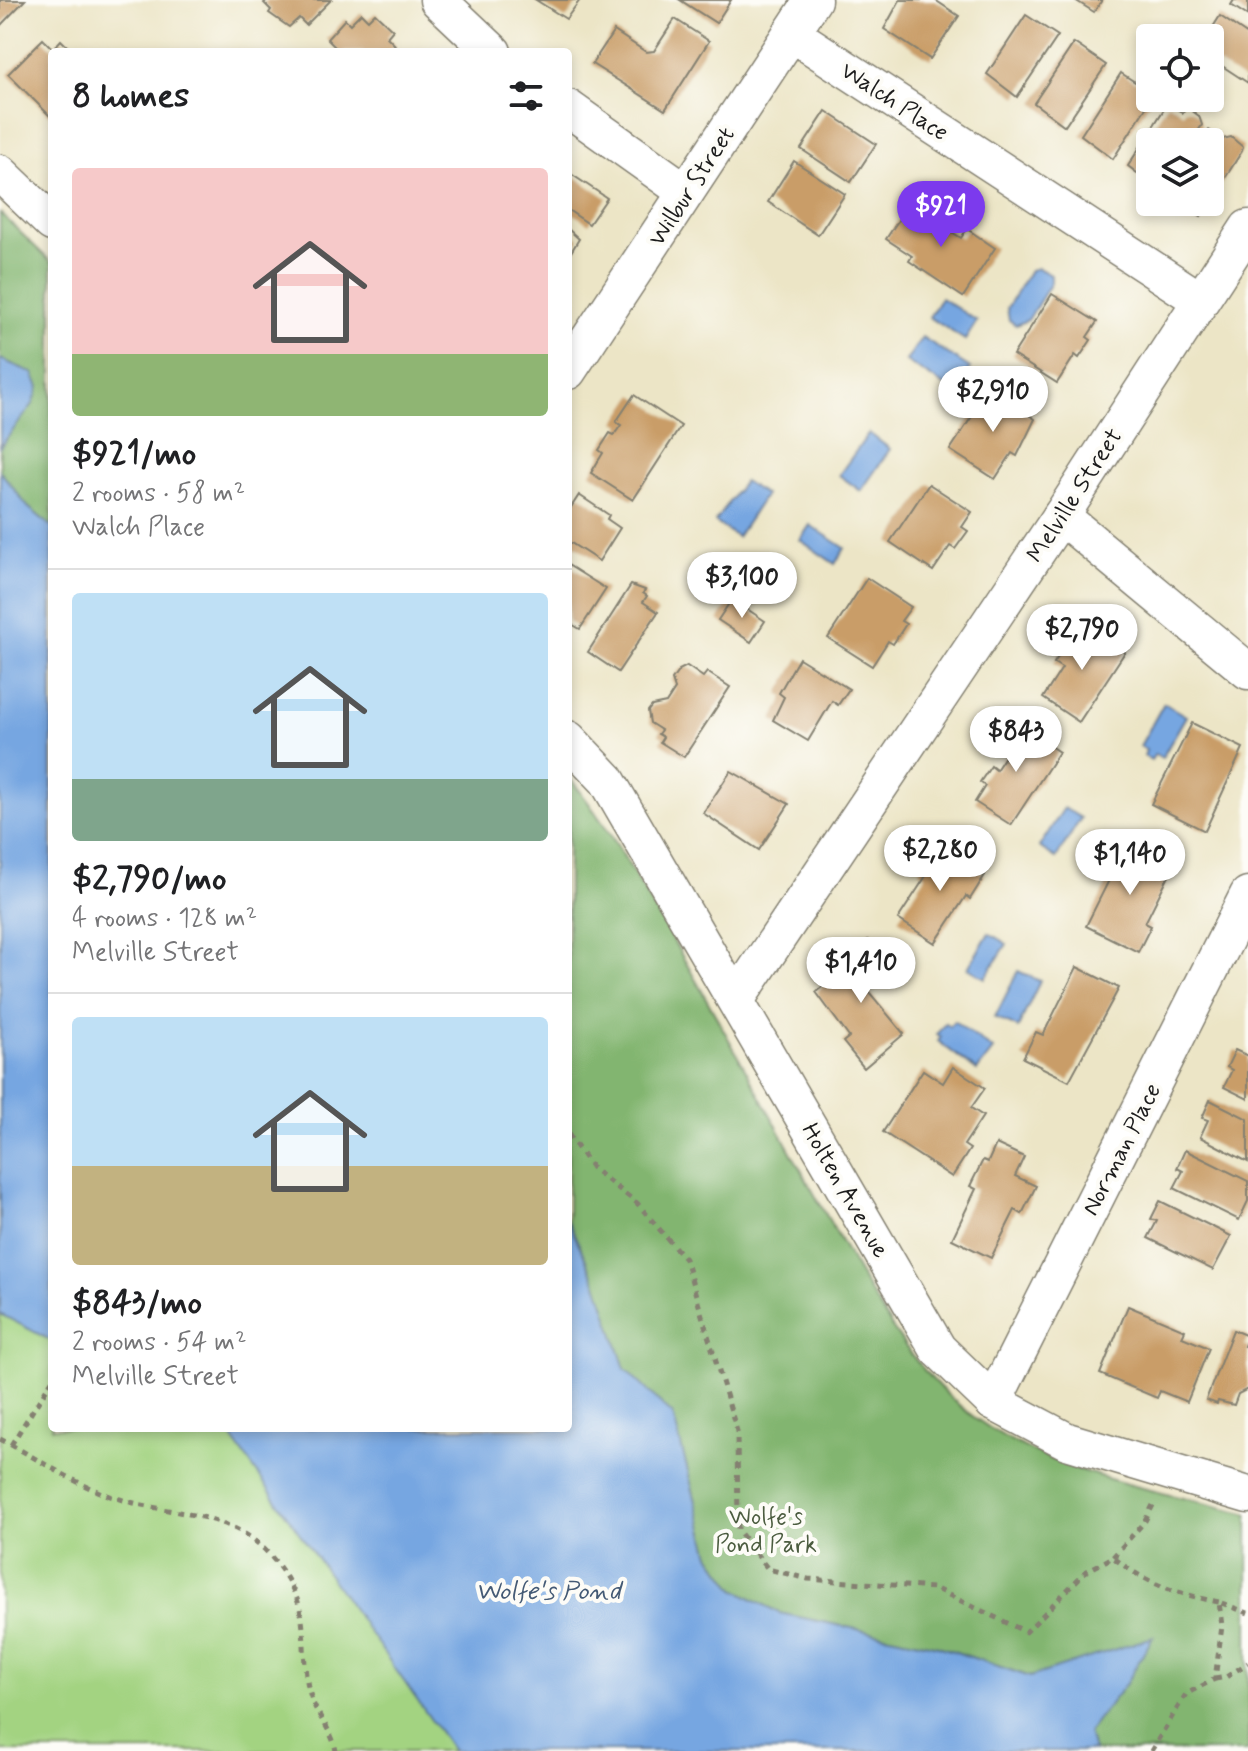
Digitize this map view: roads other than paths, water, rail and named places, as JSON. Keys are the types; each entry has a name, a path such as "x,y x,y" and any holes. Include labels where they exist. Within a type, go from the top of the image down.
{"street":[{"path":"438,0 489,48"},
{"name":"Wilbur Street","path":"572,365 813,0"},
{"name":"Walch Place","path":"791,33 1200,300"},
{"path":"572,111 686,192"},
{"path":"0,173 48,219"},
{"name":"Melville Street","path":"736,1000 1061,516 1200,300 1244,244"},
{"path":"1061,516 1248,671"},
{"name":"Holten Avenue","path":"572,743 607,780 938,1349 993,1402 1067,1441 1248,1495"},
{"name":"Norman Place","path":"993,1402 1248,895"}],"water":[{"path":"1038,268 1051,275 1051,283 1028,320 1016,325 1009,320 1007,308 1030,270"},
{"path":"941,298 977,321 965,340 929,317"},
{"path":"922,337 970,368 954,392 906,361"},
{"path":"0,359 33,373 39,387 33,404 0,447"},
{"path":"869,433 890,449 861,491 839,475"},
{"path":"0,471 28,507 48,524 48,1339 0,1314"},
{"path":"744,481 765,495 737,537 715,522"},
{"path":"810,525 845,548 835,564 800,540"},
{"path":"1164,703 1186,716 1162,758 1155,754 1151,760 1144,756 1146,750 1140,746"},
{"path":"1064,808 1081,818 1056,858 1039,847"},
{"path":"989,933 1007,944 985,978 968,968"},
{"path":"1018,971 1040,981 1018,1028 995,1017"},
{"path":"954,1021 993,1050 977,1071 938,1041 941,1037 937,1034 945,1023 949,1026"},
{"name":"Wolfe's Pond","path":"572,1230 598,1286 625,1369 673,1415 710,1555 735,1589 779,1613 938,1646 1030,1677 1153,1637 1125,1685 1088,1732 1093,1751 453,1751 231,1436 224,1432 572,1432"}],"park label":[{"name":"Wolfe's Pond Park","path":"766,1530"}]}
